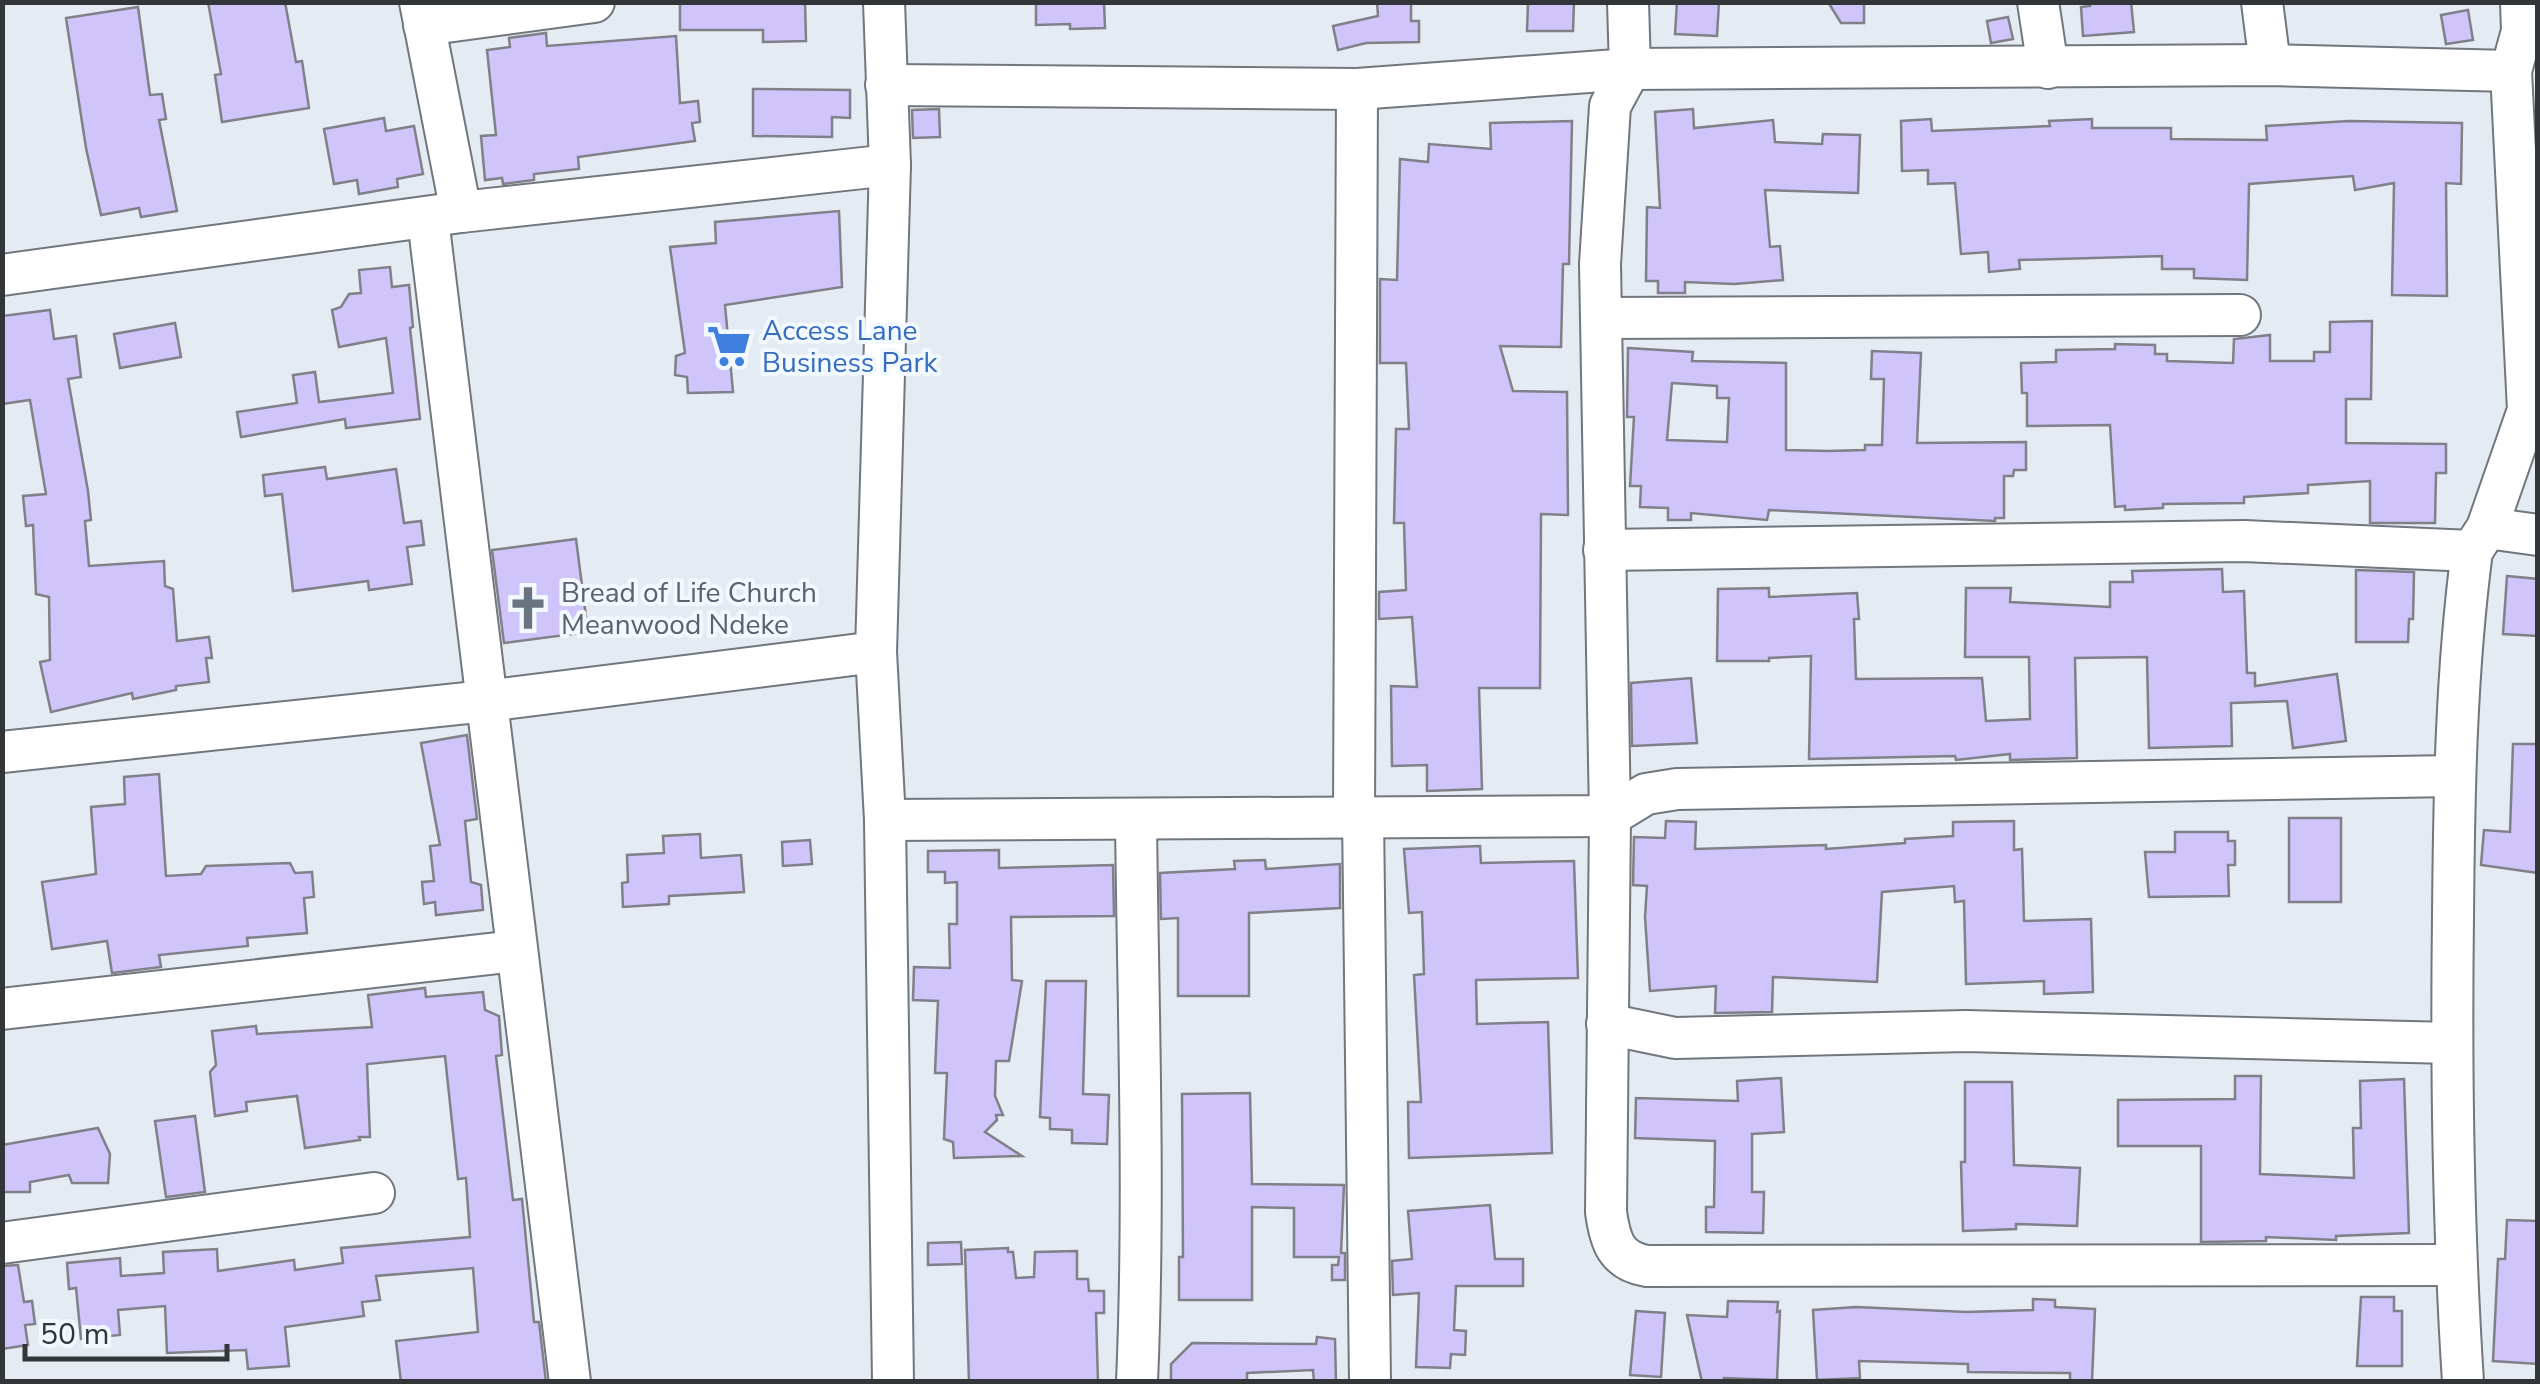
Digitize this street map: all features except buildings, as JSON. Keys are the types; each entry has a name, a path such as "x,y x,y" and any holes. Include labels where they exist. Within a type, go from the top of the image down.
{"street":[{"path":"570,1382 486,701 444,215 422,14 594,2"},
{"path":"884,2 890,166 876,652 885,820 892,1382"},
{"path":"1628,2 1630,70 1610,106 1600,264 1610,816 1606,1212 1614,1242 1629,1263 1647,1266 2455,1265"},
{"path":"2038,2 2048,68"},
{"path":"2262,2 2270,65"},
{"path":"2463,1382 2455,1265 2451,1043 2454,776 2479,539 2527,443 2512,71 2522,30 2521,2"},
{"path":"886,86 1358,89 1630,70 2270,65 2512,71"},
{"path":"1358,89 1358,815 1370,1382"},
{"path":"2,275 444,215 890,166"},
{"path":"1601,318 2240,315"},
{"path":"1604,550 2479,539 2538,535"},
{"path":"2,752 486,701 876,652"},
{"path":"885,820 1610,816 1646,794 1677,789 2454,776"},
{"path":"1136,820 1142,1252 1136,1382"},
{"path":"2,1009 515,951"},
{"path":"1607,1024 1675,1038 1966,1032 2451,1043"},
{"path":"2,1243 374,1193"}],"place":[{"name":"Access Lane Business Park","path":"729,346"},
{"name":"Bread of Life Church Meanwood Ndeke","path":"528,608"}]}
